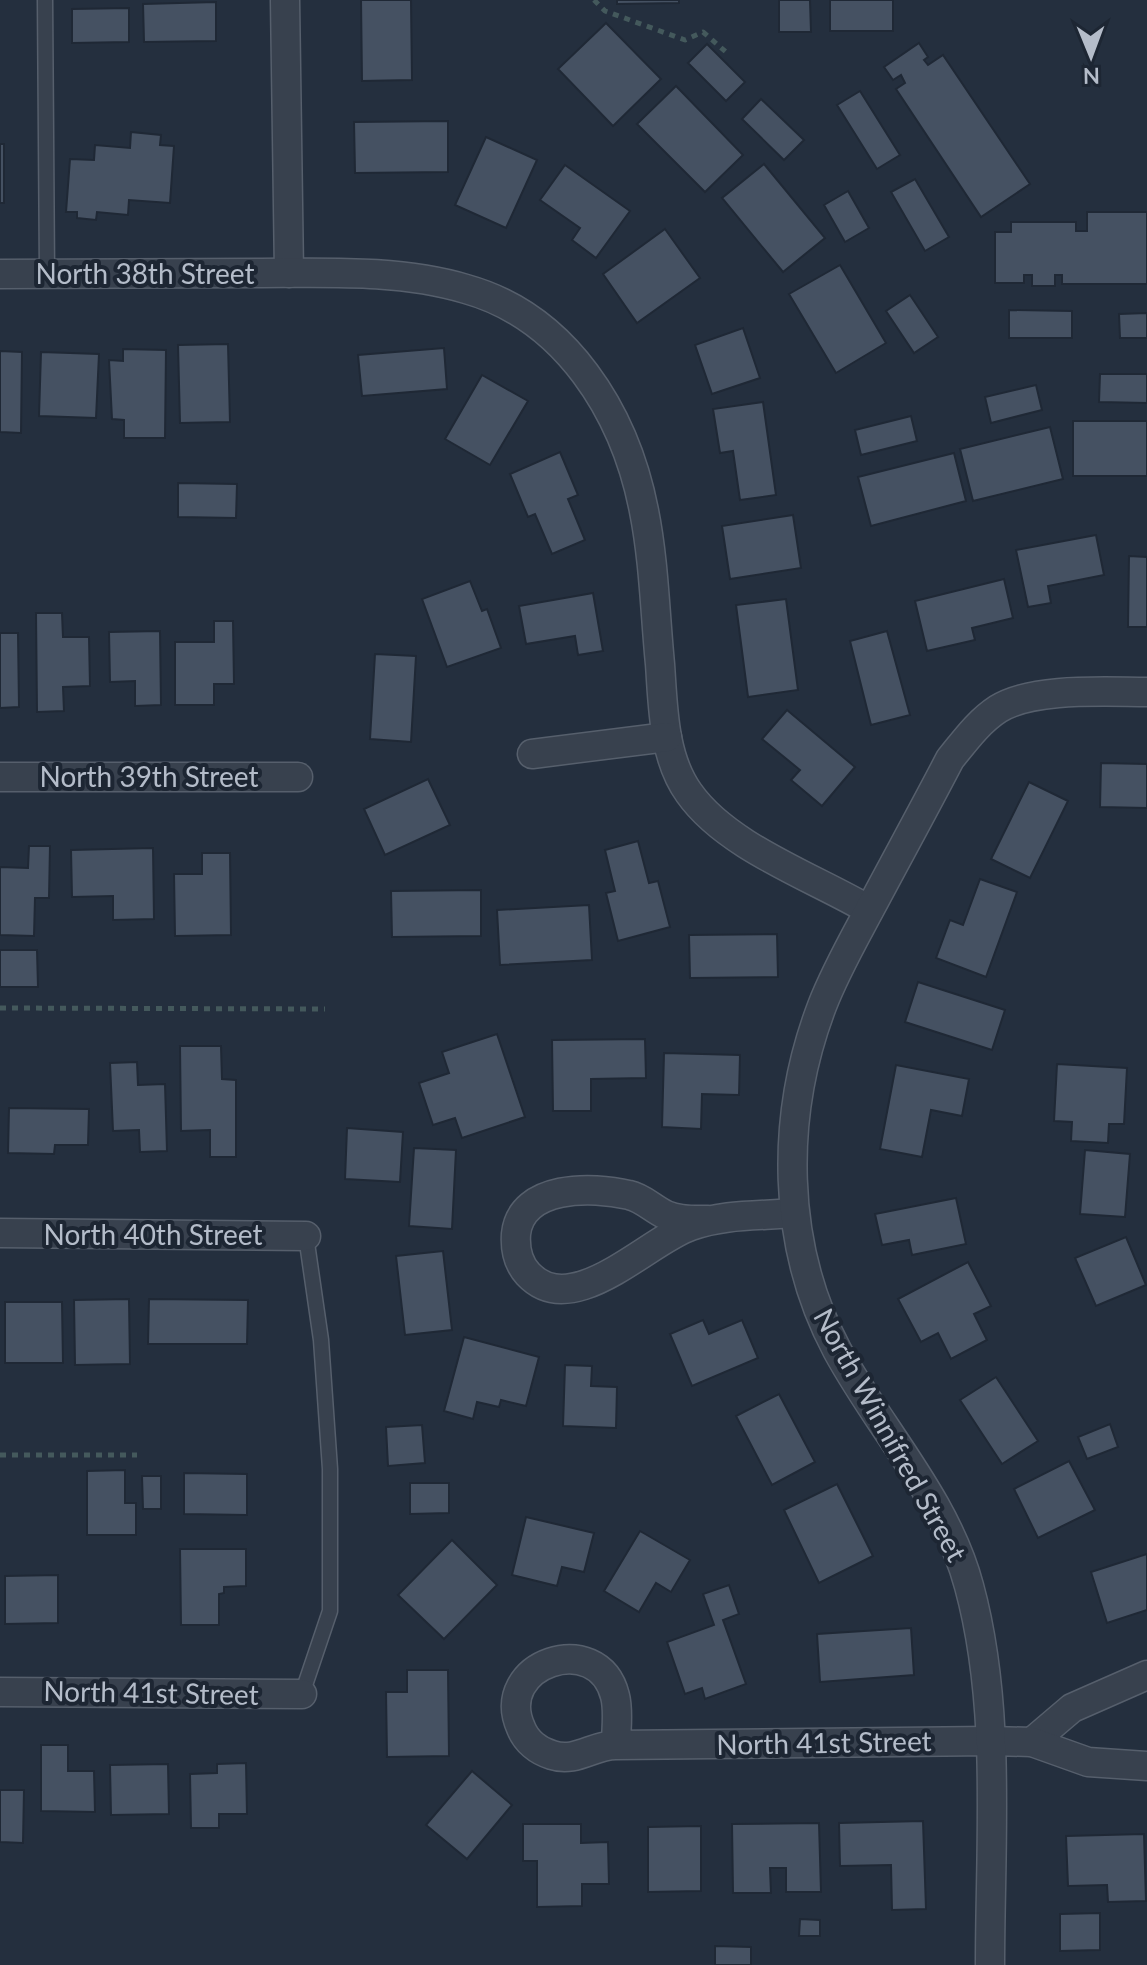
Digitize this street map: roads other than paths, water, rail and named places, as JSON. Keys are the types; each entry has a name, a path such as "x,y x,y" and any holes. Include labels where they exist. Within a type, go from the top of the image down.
{"street":[{"path":"285,0 289,273 429,280 468,289 512,308 552,333 574,359 616,424 644,512 667,737 686,790 718,824 869,910 950,759 976,728 999,708 1048,695 1147,692"},
{"name":"North 38th Street","path":"0,274 289,273"},
{"path":"532,754 667,737"},
{"name":"North 39th Street","path":"0,777 298,777"},
{"name":"North Winnifred Street","path":"869,910 822,1005 813,1036 796,1119 792,1163 794,1213 812,1288 830,1336 934,1506 962,1565 984,1664 990,1741 990,1965"},
{"path":"708,1220 671,1234 621,1269 574,1287 551,1287 537,1281 521,1266 516,1245 518,1223 526,1208 539,1200 570,1192 627,1194 678,1219 708,1220 794,1213"},
{"name":"North 40th Street","path":"0,1233 306,1236"},
{"path":"1032,1742 1072,1708 1147,1675"},
{"name":"North 41st Street","path":"0,1692 302,1694"},
{"name":"North 41st Street","path":"616,1745 1032,1742 1088,1762 1147,1766"}],"lane":[{"path":"45,0 47,274"},
{"path":"302,1694 330,1611 328,1440 321,1340 306,1236"}]}
